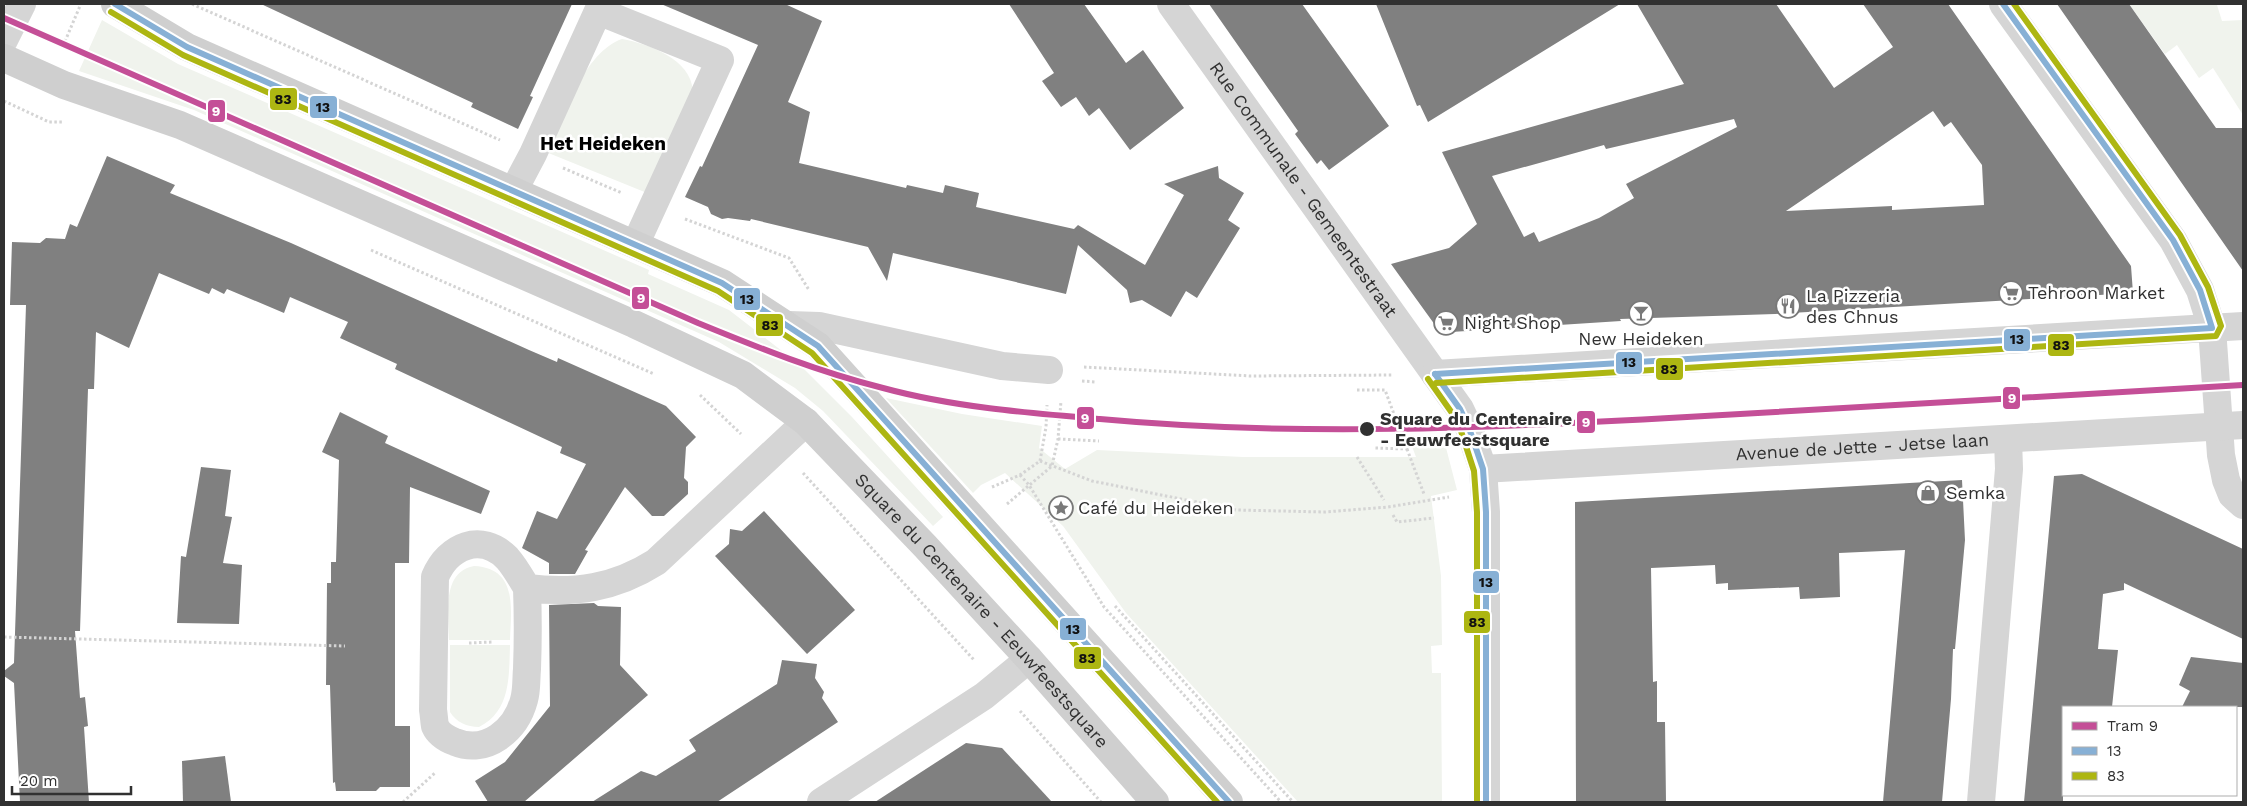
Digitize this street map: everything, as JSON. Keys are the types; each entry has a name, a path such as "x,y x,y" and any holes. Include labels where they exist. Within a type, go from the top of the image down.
{"main road":[{"path":"115,4 187,46 636,243 722,283 789,325 818,346 848,378 1222,800"},
{"name":"Square du Centenaire - Eeuwfeestsquare","path":"4,58 64,85 180,125 634,324 743,375 806,422 925,546 1029,659 1155,802"}],"street":[{"path":"4,40 22,4"},
{"name":"Rue Communale - Gemeentestraat","path":"1171,4 1435,374"},
{"path":"2003,4 2172,240 2200,290 2212,328 2231,426 2226,480 2232,495 2243,505"},
{"path":"514,190 534,154 597,8 720,60 636,243"},
{"path":"789,325 820,326 1002,366 1049,370"},
{"path":"1435,374 2243,326"},
{"path":"1435,374 1460,409 1483,478 1486,802"},
{"path":"527,588 573,591 595,588 640,572 656,562 683,538 806,422"},
{"name":"Avenue de Jette - Jetse laan","path":"1483,478 2008,439 2231,426"},
{"path":"1981,802 2009,469 2008,439"},
{"path":"464,545 482,545 496,550 507,558 527,588 528,641 524,699 511,725 490,743 477,747 463,745 443,737 436,726 433,710 435,577 441,563 464,545"},
{"path":"821,802 997,685 1029,659"}],"path":[{"path":"192,4 652,206 789,258"},
{"path":"4,101 49,122 65,122"},
{"path":"362,245 663,378"},
{"path":"965,510 993,487 1020,475 1040,461 1046,427 1049,370 1064,364 1100,369 1250,376 1435,374"},
{"path":"1080,380 1096,382"},
{"path":"1356,390 1385,390 1424,494"},
{"path":"698,393 756,448 779,447 997,685 1101,802"},
{"path":"1007,504 1052,466 1058,439 1061,398"},
{"path":"1058,439 1099,441"},
{"path":"1375,448 1407,449"},
{"path":"1357,457 1384,500"},
{"path":"1040,461 1092,481 1236,510 1325,512 1388,507 1483,478"},
{"path":"1020,475 1029,485 1104,606 1281,802"},
{"path":"1393,515 1397,522 1434,518"},
{"path":"894,573 925,546"},
{"path":"1115,606 1293,802"},
{"path":"4,637 345,646"},
{"path":"434,644 528,641"},
{"path":"403,802 463,745"}],"shaded area":[{"path":"2129,4 2243,4 2217,5 2222,21 2243,20 2241,90 2243,90 2243,115 2213,68 2199,78 2177,45 2165,54"},
{"path":"102,20 178,64 649,270 648,274 729,310 800,365 852,417 943,517 933,526 823,411 795,388 719,342 194,110 79,71"},
{"path":"622,39 656,49 677,62 685,70 693,91 647,193 546,152 567,105 596,57 609,46"},
{"name":"Square du Centenaire - Eeuwfeestsquare","path":"886,398 962,414 1042,426 1039,448 1065,469 1097,450 1243,457 1416,457 1410,441 1444,440 1457,490 1431,496 1441,576 1442,645 1431,646 1432,673 1441,673 1442,802 1298,802 1126,613 1063,526 1005,473 981,485 973,493"},
{"path":"474,566 488,568 498,574 505,582 511,603 510,640 449,640 448,607 452,585 456,577 463,570"},
{"path":"450,645 510,645 508,680 503,702 497,712 479,727 462,723 455,719 450,712"}],"building":[{"path":"261,4 572,4 530,96 533,97 518,129 471,107 473,103"},
{"path":"661,4 785,4 822,21 788,102 810,112 799,163 906,188 907,185 943,193 945,185 979,193 976,207 1074,229 1078,225 1145,265 1184,195 1164,184 1218,166 1219,178 1244,193 1228,220 1240,228 1197,298 1186,291 1171,317 1142,300 1130,303 1127,290 1078,245 1066,294 893,253 887,281 868,247 751,219 750,221 722,219 711,214 708,207 685,197 700,166 702,167 758,45"},
{"path":"1009,4 1084,4 1126,63 1143,50 1184,108 1130,150 1099,108 1089,116 1076,97 1061,107 1042,81 1054,73"},
{"path":"1209,4 1302,4 1389,126 1329,170 1321,160 1317,164 1295,134 1298,131"},
{"path":"1376,4 1620,4 1428,122 1420,105 1417,106"},
{"path":"1637,4 1776,4 1834,88 1893,47 1863,4 1948,4 2131,266 2133,293 1775,314 1620,319 1621,321 1451,332 1435,325 1391,264 1449,248 1477,224 1442,152 1684,84","holes":["1933,111 1944,127 1951,122 1982,165 1984,205 1892,210 1892,206 1786,211","1734,119 1737,127 1626,184 1634,198 1599,218 1539,242 1534,232 1524,237 1492,176 1604,145 1606,149"]},
{"path":"2057,4 2129,4 2216,128 2243,128 2243,271"},
{"path":"107,156 175,185 170,193 291,243 529,350 557,362 558,358 666,406 696,437 686,447 684,478 688,482 688,494 664,516 652,516 625,487 585,550 588,551 575,574 549,574 549,563 522,548 537,511 557,519 586,464 560,453 562,447 395,369 397,364 340,338 348,322 290,297 284,313 227,289 224,294 212,288 209,294 159,273 129,348 96,332 94,389 88,389 80,631 75,631 80,698 85,697 88,726 84,727 89,802 20,802 14,683 4,676 4,671 14,663 26,305 10,305 12,242 40,243 46,238 65,239 70,224 77,227"},
{"path":"340,412 388,436 385,443 490,491 481,514 410,487 409,563 395,563 395,726 410,726 410,787 380,787 376,791 336,791 335,782 333,783 330,685 326,685 327,583 331,583 331,562 336,562 339,460 322,452"},
{"path":"201,467 231,470 225,516 232,517 223,563 242,565 239,624 177,623 181,556 186,557"},
{"path":"2082,474 2243,549 2243,639 2124,583 2124,590 2103,594 2098,649 2118,650 2112,706 2062,706 2063,802 2024,802 2054,476"},
{"path":"1962,480 1965,540 1955,649 1953,649 1951,699 1942,802 1883,802 1905,550 1839,553 1840,597 1800,599 1799,587 1728,590 1728,583 1716,584 1715,565 1651,568 1653,682 1657,681 1657,722 1665,722 1666,802 1576,802 1575,502"},
{"path":"764,511 855,610 807,654 715,556 729,544 730,529 742,531"},
{"path":"594,603 598,606 621,607 620,665 648,695 524,802 488,802 475,781 505,762 550,706 549,605"},
{"path":"2191,657 2243,663 2243,707 2182,706 2190,691 2179,685"},
{"path":"782,660 817,664 815,678 824,692 822,698 838,722 717,802 592,802 641,771 656,776 696,751 689,740 777,684"},
{"path":"966,743 1002,748 1052,802 875,802"},
{"path":"225,756 231,802 183,802 182,761"}],"tram line":[{"name":"9","path":"4,18 698,323 789,359 836,375 909,395 963,405 1173,425 1246,428 1393,429 1614,421 2243,385"}],"transit line":[{"name":"13","path":"115,4 187,47 722,283 818,346 1229,802"},
{"name":"13","path":"1435,374 2212,328 2200,290 2173,240 2003,4"},
{"name":"83","path":"1436,383 2216,336 2221,326 2208,287 2180,235 2014,4"},
{"name":"83","path":"111,12 183,55 718,291 812,353 1217,802"},
{"name":"13","path":"1435,374 1460,409 1469,428 1483,469 1486,512 1486,802"},
{"name":"83","path":"1428,379 1452,413 1461,431 1474,471 1477,512 1477,802"}],"place":[{"name":"Tehroon Market","path":"2011,293"},
{"name":"La Pizzeria des Chnus","path":"1788,306"},
{"name":"New Heideken","path":"1641,313"},
{"name":"Night Shop","path":"1446,323"},
{"name":"Square du Centenaire - Eeuwfeestsquare","path":"1367,429"},
{"name":"Semka","path":"1928,493"},
{"name":"Café du Heideken","path":"1061,508"}],"district":[{"name":"Het Heideken","path":"603,143"}]}
